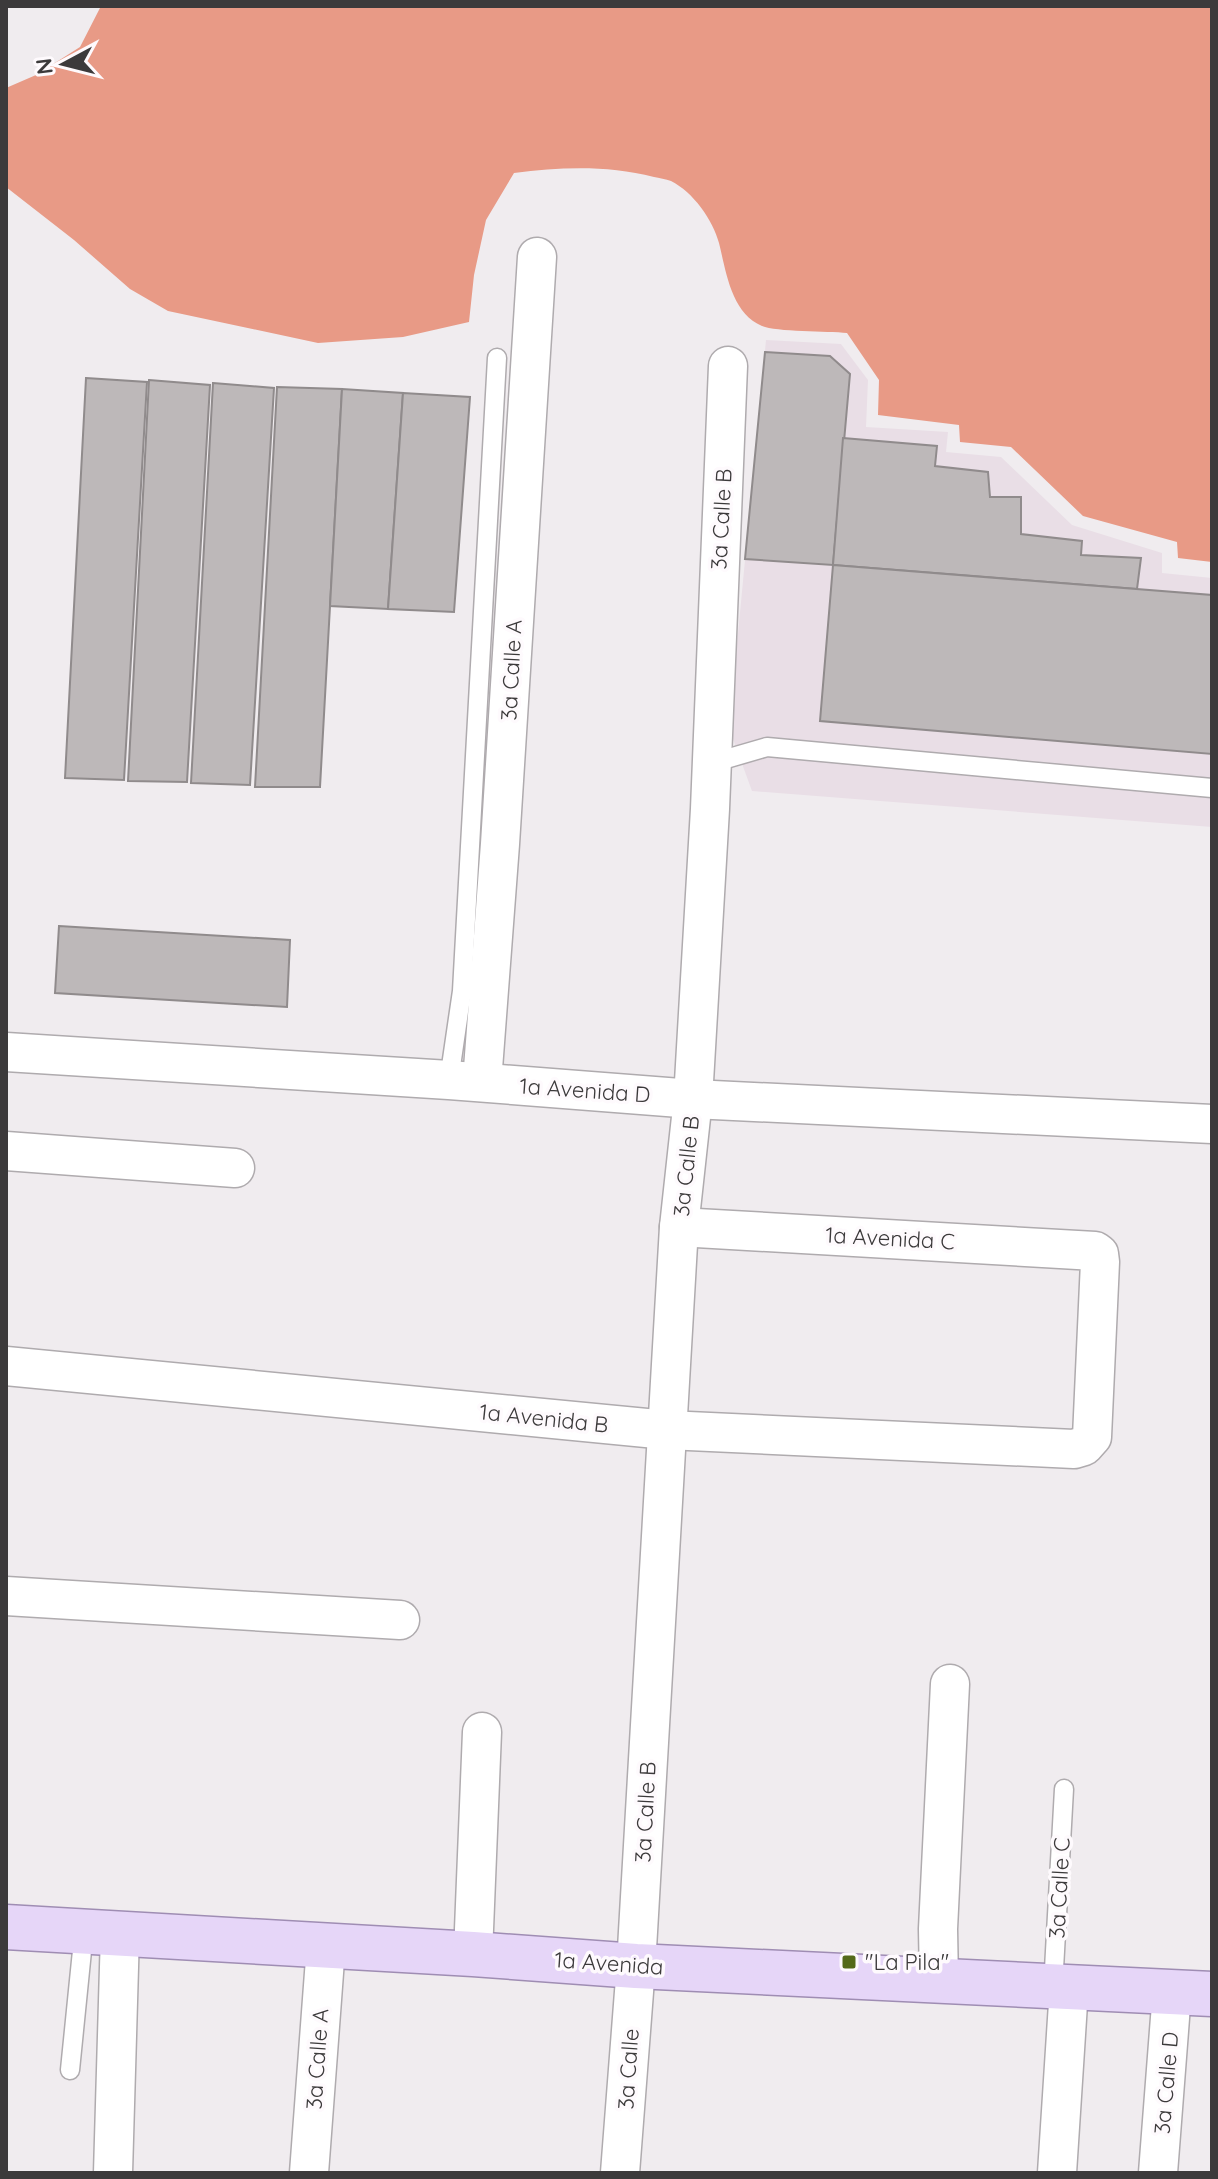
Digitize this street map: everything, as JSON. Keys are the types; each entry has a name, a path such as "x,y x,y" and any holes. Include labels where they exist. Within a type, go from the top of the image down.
{"main road":[{"name":"1a Avenida","path":"6,1927 636,1966 1192,1993"}],"street":[{"name":"3a Calle A","path":"465,1081 500,844 537,257"},
{"name":"3a Calle B","path":"636,1966 679,1227 693,1099 712,763 728,366"},
{"name":"1a Avenida D","path":"6,1052 693,1099 1212,1124"},
{"path":"6,1151 235,1168"},
{"name":"1a Avenida C","path":"679,1227 1089,1248 1099,1254 1092,1437 1084,1446"},
{"name":"1a Avenida B","path":"6,1366 667,1430 1058,1448 1084,1446"},
{"path":"6,1596 400,1620"},
{"path":"939,1982 938,1929 950,1684"},
{"path":"473,1954 482,1732"},
{"path":"102,1932 113,2173"},
{"name":"3a Calle A","path":"309,2173 326,1946"},
{"name":"3a Calle","path":"620,2173 636,1966"},
{"name":"3a Calle C","path":"1057,2173 1061,1987"},
{"name":"3a Calle D","path":"1158,2173 1192,1993"}],"lane":[{"path":"465,1081 462,991 497,358"},
{"path":"712,763 767,747 1212,788"},
{"name":"3a Calle C","path":"1061,1987 1064,1789"},
{"path":"70,2070 102,1932"}],"shaded area":[{"path":"101,6 1212,6 1212,562 1178,558 1177,542 1083,516 1011,447 960,442 959,425 878,415 879,380 847,333 779,329 762,326 752,320 743,311 732,290 716,234 707,216 687,192 665,179 601,169 567,168 514,173 486,220 474,275 469,322 403,337 318,343 168,311 130,289 6,187 6,88 36,75 80,47"},
{"path":"766,340 841,344 868,380 866,427 948,432 946,452 1001,457 1072,525 1162,553 1162,573 1212,578 1212,827 752,791 729,728"}],"building":[{"path":"765,352 830,356 850,374 833,565 745,559"},
{"path":"86,378 147,382 124,780 65,778"},
{"path":"149,380 210,385 187,782 128,781"},
{"path":"213,383 274,388 250,785 191,783"},
{"path":"277,387 342,389 320,787 255,787"},
{"path":"342,389 403,393 388,609 330,606"},
{"path":"403,393 470,397 454,612 388,609"},
{"path":"843,438 937,446 935,466 988,472 990,497 1021,497 1021,534 1082,541 1081,555 1141,558 1137,589 833,565"},
{"path":"833,565 1212,595 1212,754 820,721"},
{"path":"59,926 290,940 287,1007 55,993"}],"place":[{"name":"\"La Pila\"","path":"849,1962"}]}
